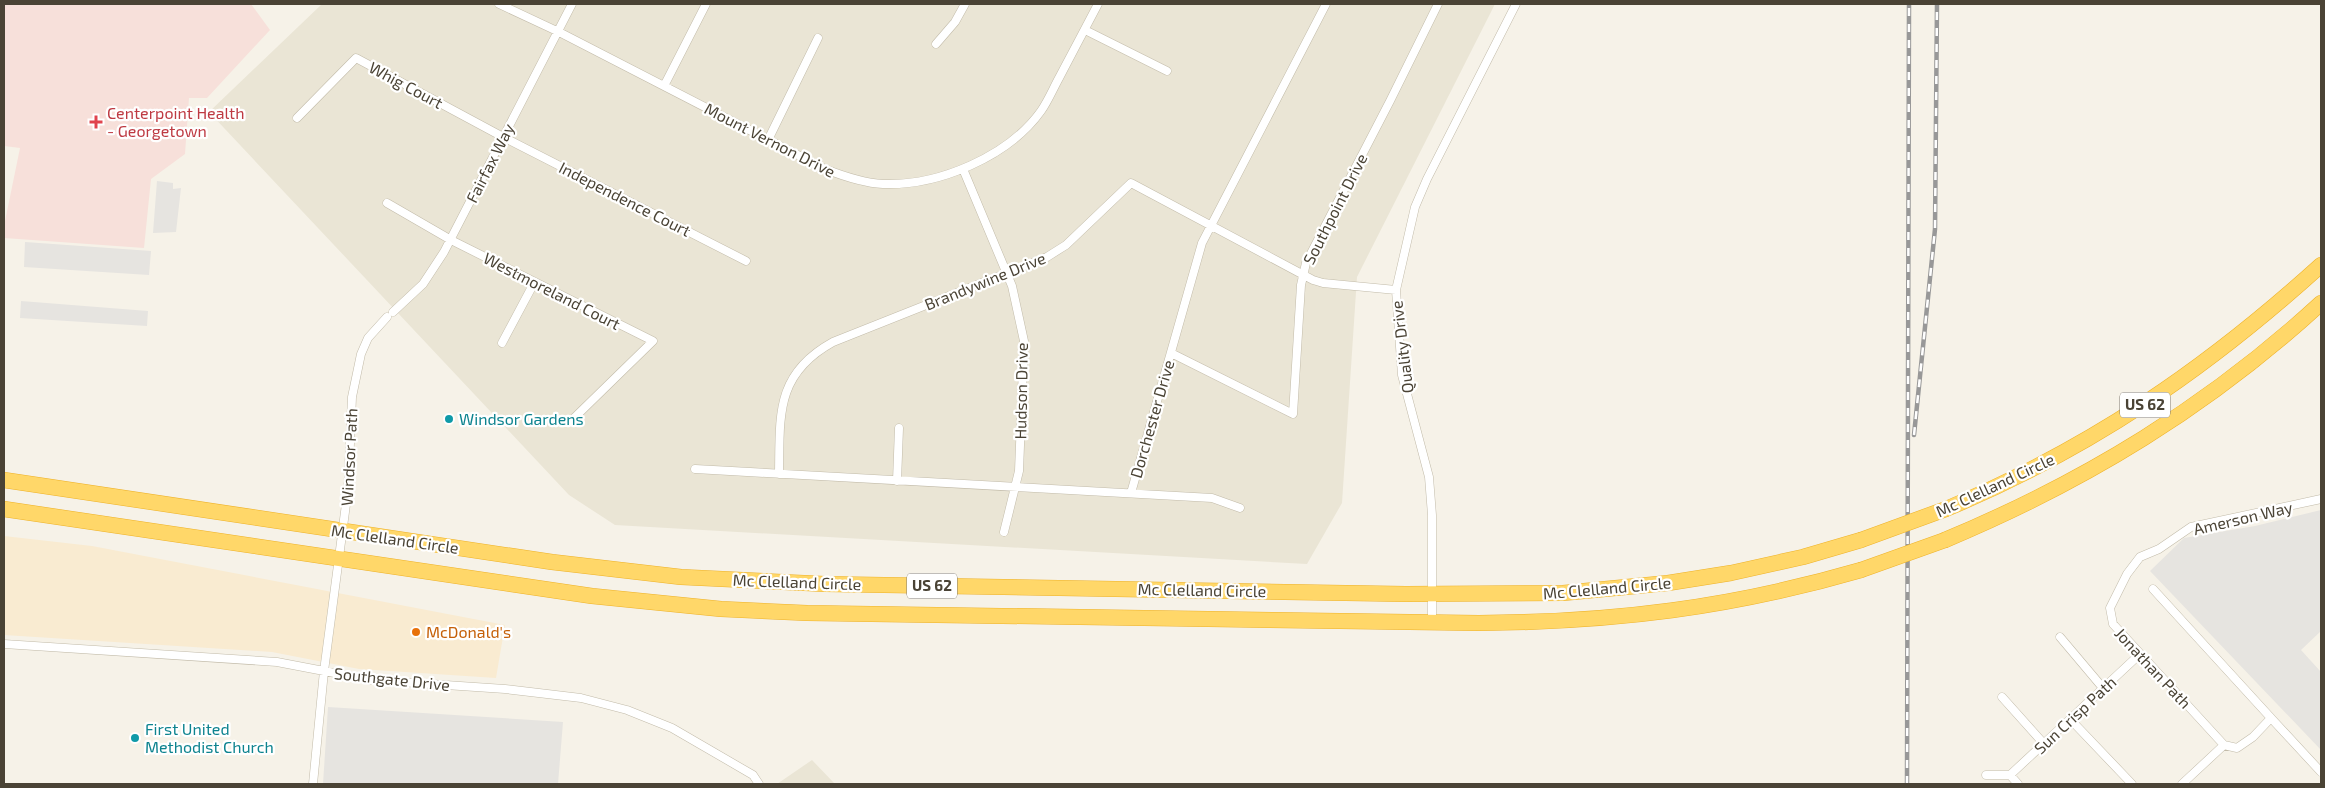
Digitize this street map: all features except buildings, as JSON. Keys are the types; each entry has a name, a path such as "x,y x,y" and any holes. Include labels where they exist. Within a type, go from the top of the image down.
{"highway":[{"name":"Mc Clelland Circle","path":"4,480 552,562 730,580 924,586 1433,594 1563,593 1668,583 1744,571 1861,540 1946,509 2029,471 2088,440 2131,414 2178,383 2241,335 2321,265"},
{"name":"Mc Clelland Circle","path":"4,509 340,560 629,601 775,612 1432,623 1567,621 1651,614 1749,598 1861,570 1946,540 2032,502 2136,445 2238,374 2321,303"}],"street":[{"name":"Mount Vernon Drive","path":"499,4 559,32 846,178 882,184 932,179 963,169 1007,144 1040,112 1098,4"},
{"name":"Fairfax Way","path":"361,354 368,338 390,314 423,284 451,240 572,4"},
{"path":"664,86 706,4"},
{"path":"936,44 956,22 965,4"},
{"name":"Dorchester Drive","path":"696,469 1131,493 1202,243 1326,4"},
{"name":"Southpoint Drive","path":"1171,353 1293,414 1303,275 1306,263 1438,4"},
{"name":"Quality Drive","path":"1432,623 1432,515 1429,477 1402,375 1396,290 1418,200 1516,4"},
{"path":"1084,30 1167,71"},
{"path":"768,140 818,38"},
{"name":"Whig Court","path":"297,118 356,58 503,137"},
{"name":"Independence Court","path":"503,137 746,261"},
{"name":"Hudson Drive","path":"963,169 1012,286 1024,341 1019,471 1004,532"},
{"name":"Brandywine Drive","path":"778,474 779,423 784,396 795,372 817,351 834,342 1047,257 1066,245 1131,183 1210,227 1303,275 1323,283 1396,290"},
{"name":"Westmoreland Court","path":"387,203 451,240 653,341 573,419"},
{"path":"502,344 534,283"},
{"name":"Windsor Path","path":"313,784 324,671 344,531 352,397 361,354"},
{"path":"897,481 899,428"},
{"path":"1131,493 1212,498 1240,508"},
{"name":"Amerson Way","path":"2140,556 2159,549 2191,527 2321,499"},
{"name":"Jonathan Path","path":"2140,556 2127,574 2110,608 2113,624 2224,745"},
{"path":"2153,588 2321,772"},
{"path":"2060,637 2103,688"},
{"name":"Southgate Drive","path":"4,644 277,662 372,680 505,689 581,698 627,710 672,728 753,775 759,784"},
{"name":"Sun Crisp Path","path":"2010,775 2140,654"},
{"path":"2002,697 2044,744"},
{"path":"2182,784 2224,745 2237,748 2253,737 2271,718"},
{"path":"2070,719 2132,784"},
{"path":"1986,775 2010,775 2018,784"}],"shaded area":[{"name":"Centerpoint Health - Georgetown","path":"4,4 251,4 270,30 207,98 189,98 185,154 151,179 144,248 4,238 4,226 20,148 4,146"},
{"path":"322,4 1495,4 1357,277 1342,503 1307,564 615,525 569,495 209,112"},
{"path":"157,181 173,183 173,189 181,188 176,232 153,233"},
{"path":"25,242 151,251 149,275 24,267"},
{"path":"21,301 148,311 147,326 20,318"},
{"path":"2321,510 2321,631 2301,650 2321,672 2321,750 2150,571 2184,538 2255,526"},
{"path":"4,536 92,546 505,625 496,678 359,669 272,652 4,635"},
{"path":"328,707 563,722 558,784 323,784"},
{"path":"812,760 835,784 777,784"}],"railway":[{"path":"1907,784 1909,4"},
{"path":"1914,435 1935,229 1937,4"}],"place":[{"name":"Centerpoint Health - Georgetown","path":"96,122"},
{"name":"Windsor Gardens","path":"449,419"},
{"name":"McDonald's","path":"416,632"},
{"name":"First United Methodist Church","path":"135,738"}]}
